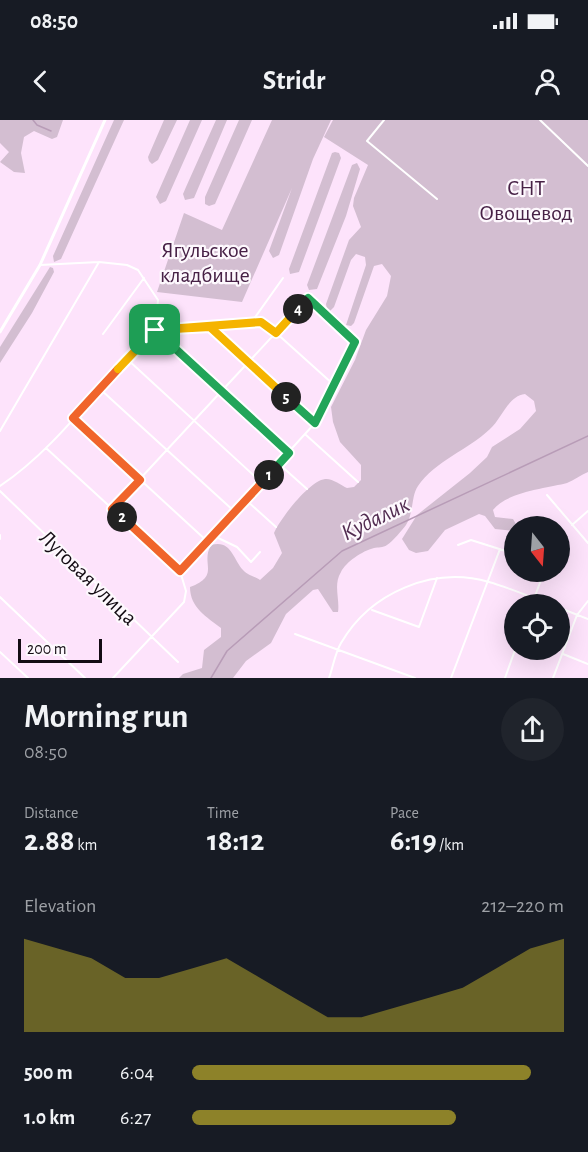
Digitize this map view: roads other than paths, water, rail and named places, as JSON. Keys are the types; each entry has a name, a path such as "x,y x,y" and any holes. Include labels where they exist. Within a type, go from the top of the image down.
{"street":[{"path":"0,332 40,265 105,120"},
{"path":"384,120 367,141 437,199"},
{"path":"540,120 588,166"},
{"path":"0,486 46,448 155,330 158,300 134,267 99,262 40,265"},
{"path":"0,431 99,262"},
{"path":"103,333 144,278"},
{"path":"250,323 283,278"},
{"path":"112,509 308,298 355,341 334,386 315,423 306,435 180,571"},
{"path":"155,330 264,322 334,386"},
{"path":"210,327 315,423"},
{"path":"155,330 289,453"},
{"path":"127,359 262,483"},
{"path":"100,389 235,512"},
{"path":"73,418 208,542"},
{"path":"306,435 358,482"},
{"path":"46,448 180,571 186,591 184,602 113,678"},
{"path":"279,464 307,489"},
{"name":"Луговая улица","path":"0,492 178,662"},
{"path":"547,495 588,543"},
{"path":"246,500 276,527"},
{"path":"572,525 588,511"},
{"path":"213,536 237,548 250,562 260,552"},
{"path":"458,545 471,540 504,551"},
{"path":"452,678 500,549"},
{"path":"328,678 346,637 371,610 390,594 420,580 460,577 488,582 522,594"},
{"path":"371,610 419,627 437,578"},
{"path":"0,597 85,678"},
{"path":"570,634 578,615 588,602"},
{"path":"570,612 588,619"},
{"path":"295,634 415,678"},
{"path":"0,652 28,678"},
{"path":"570,657 588,664"},
{"path":"504,678 511,660"},
{"path":"553,678 560,660"}],"waterway":[{"path":"33,120 37,125 51,131"},
{"name":"Кудалик","path":"211,678 227,651 342,551 588,436"}],"park label":[{"name":"СНТ Овощевод","path":"526,200"},
{"name":"Ягульское кладбище","path":"205,262"}]}
